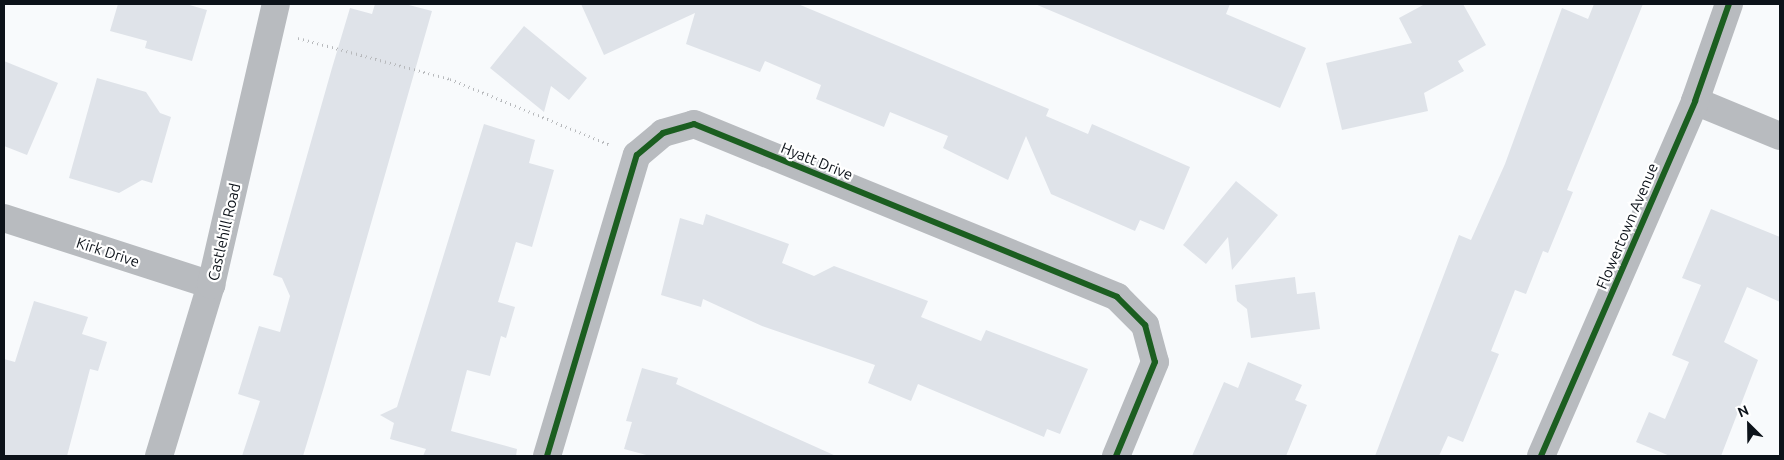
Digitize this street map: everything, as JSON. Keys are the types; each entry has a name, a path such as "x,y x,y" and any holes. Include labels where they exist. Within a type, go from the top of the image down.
{"street":[{"name":"Castlehill Road","path":"159,456 211,285 276,4"},
{"name":"Flowertown Avenue","path":"1541,456 1695,101 1729,4"},
{"path":"1695,101 1780,136"},
{"name":"Hyatt Drive","path":"637,155 663,133 694,124 1117,297 1145,326 1155,362 1116,456"},
{"path":"547,456 637,155"},
{"name":"Kirk Drive","path":"4,218 211,285"}],"path":[{"path":"271,30 450,79 637,155"}],"building":[{"path":"118,4 186,4 207,10 192,61 145,48 147,41 110,31"},
{"path":"375,4 405,4 432,11 324,387 303,456 242,456 260,401 238,394 259,326 280,332 290,296 282,278 273,275 332,68 350,8 372,14"},
{"path":"581,4 798,4 1049,109 1046,116 1088,134 1092,124 1190,167 1164,230 1140,220 1135,231 1051,194 1026,136 1008,180 943,148 948,136 890,112 884,127 816,99 821,85 765,61 760,72 686,44 695,13 604,55"},
{"path":"1035,4 1230,4 1226,14 1306,48 1280,108"},
{"path":"1425,4 1463,4 1486,45 1458,61 1464,71 1424,93 1428,111 1342,130 1326,63 1412,43 1399,18"},
{"path":"1594,4 1643,4 1567,190 1573,192 1548,253 1543,251 1526,294 1515,290 1491,351 1499,354 1463,442 1448,436 1439,456 1375,456 1459,235 1471,240 1505,164 1562,8 1588,19"},
{"path":"524,26 587,78 569,100 551,86 544,112 490,68"},
{"path":"4,61 58,83 27,155 4,146"},
{"path":"97,78 146,92 160,113 171,117 152,183 142,180 119,193 69,178"},
{"path":"484,124 535,140 529,163 554,170 532,247 516,242 498,302 515,307 506,338 501,336 490,376 467,370 451,431 517,449 516,456 423,456 426,449 390,439 394,423 380,415 397,407"},
{"path":"1236,181 1278,215 1232,270 1228,237 1206,264 1183,245"},
{"path":"1711,209 1780,237 1780,302 1747,287 1724,342 1758,360 1721,456 1670,456 1636,442 1649,412 1665,419 1689,362 1672,355 1701,285 1682,278"},
{"path":"706,214 789,244 782,263 814,276 834,266 928,301 921,317 981,341 986,330 1088,369 1060,434 1047,429 1044,437 918,384 911,401 868,383 875,365 762,326 703,299 701,307 661,295 680,218 703,225"},
{"path":"1295,277 1297,294 1315,292 1320,329 1251,338 1247,309 1237,301 1235,285"},
{"path":"34,301 88,317 82,334 107,342 98,371 90,369 67,456 4,456 4,359 15,362"},
{"path":"1248,362 1302,385 1295,400 1307,405 1286,456 1192,456 1224,382 1238,388"},
{"path":"642,368 678,378 676,384 836,456 650,456 624,449 632,422 626,421"}],"cycle path":[{"path":"1541,456 1695,101 1729,4"},
{"path":"547,456 637,155 663,133 694,124 1117,297 1145,325 1155,362 1116,456"}]}
